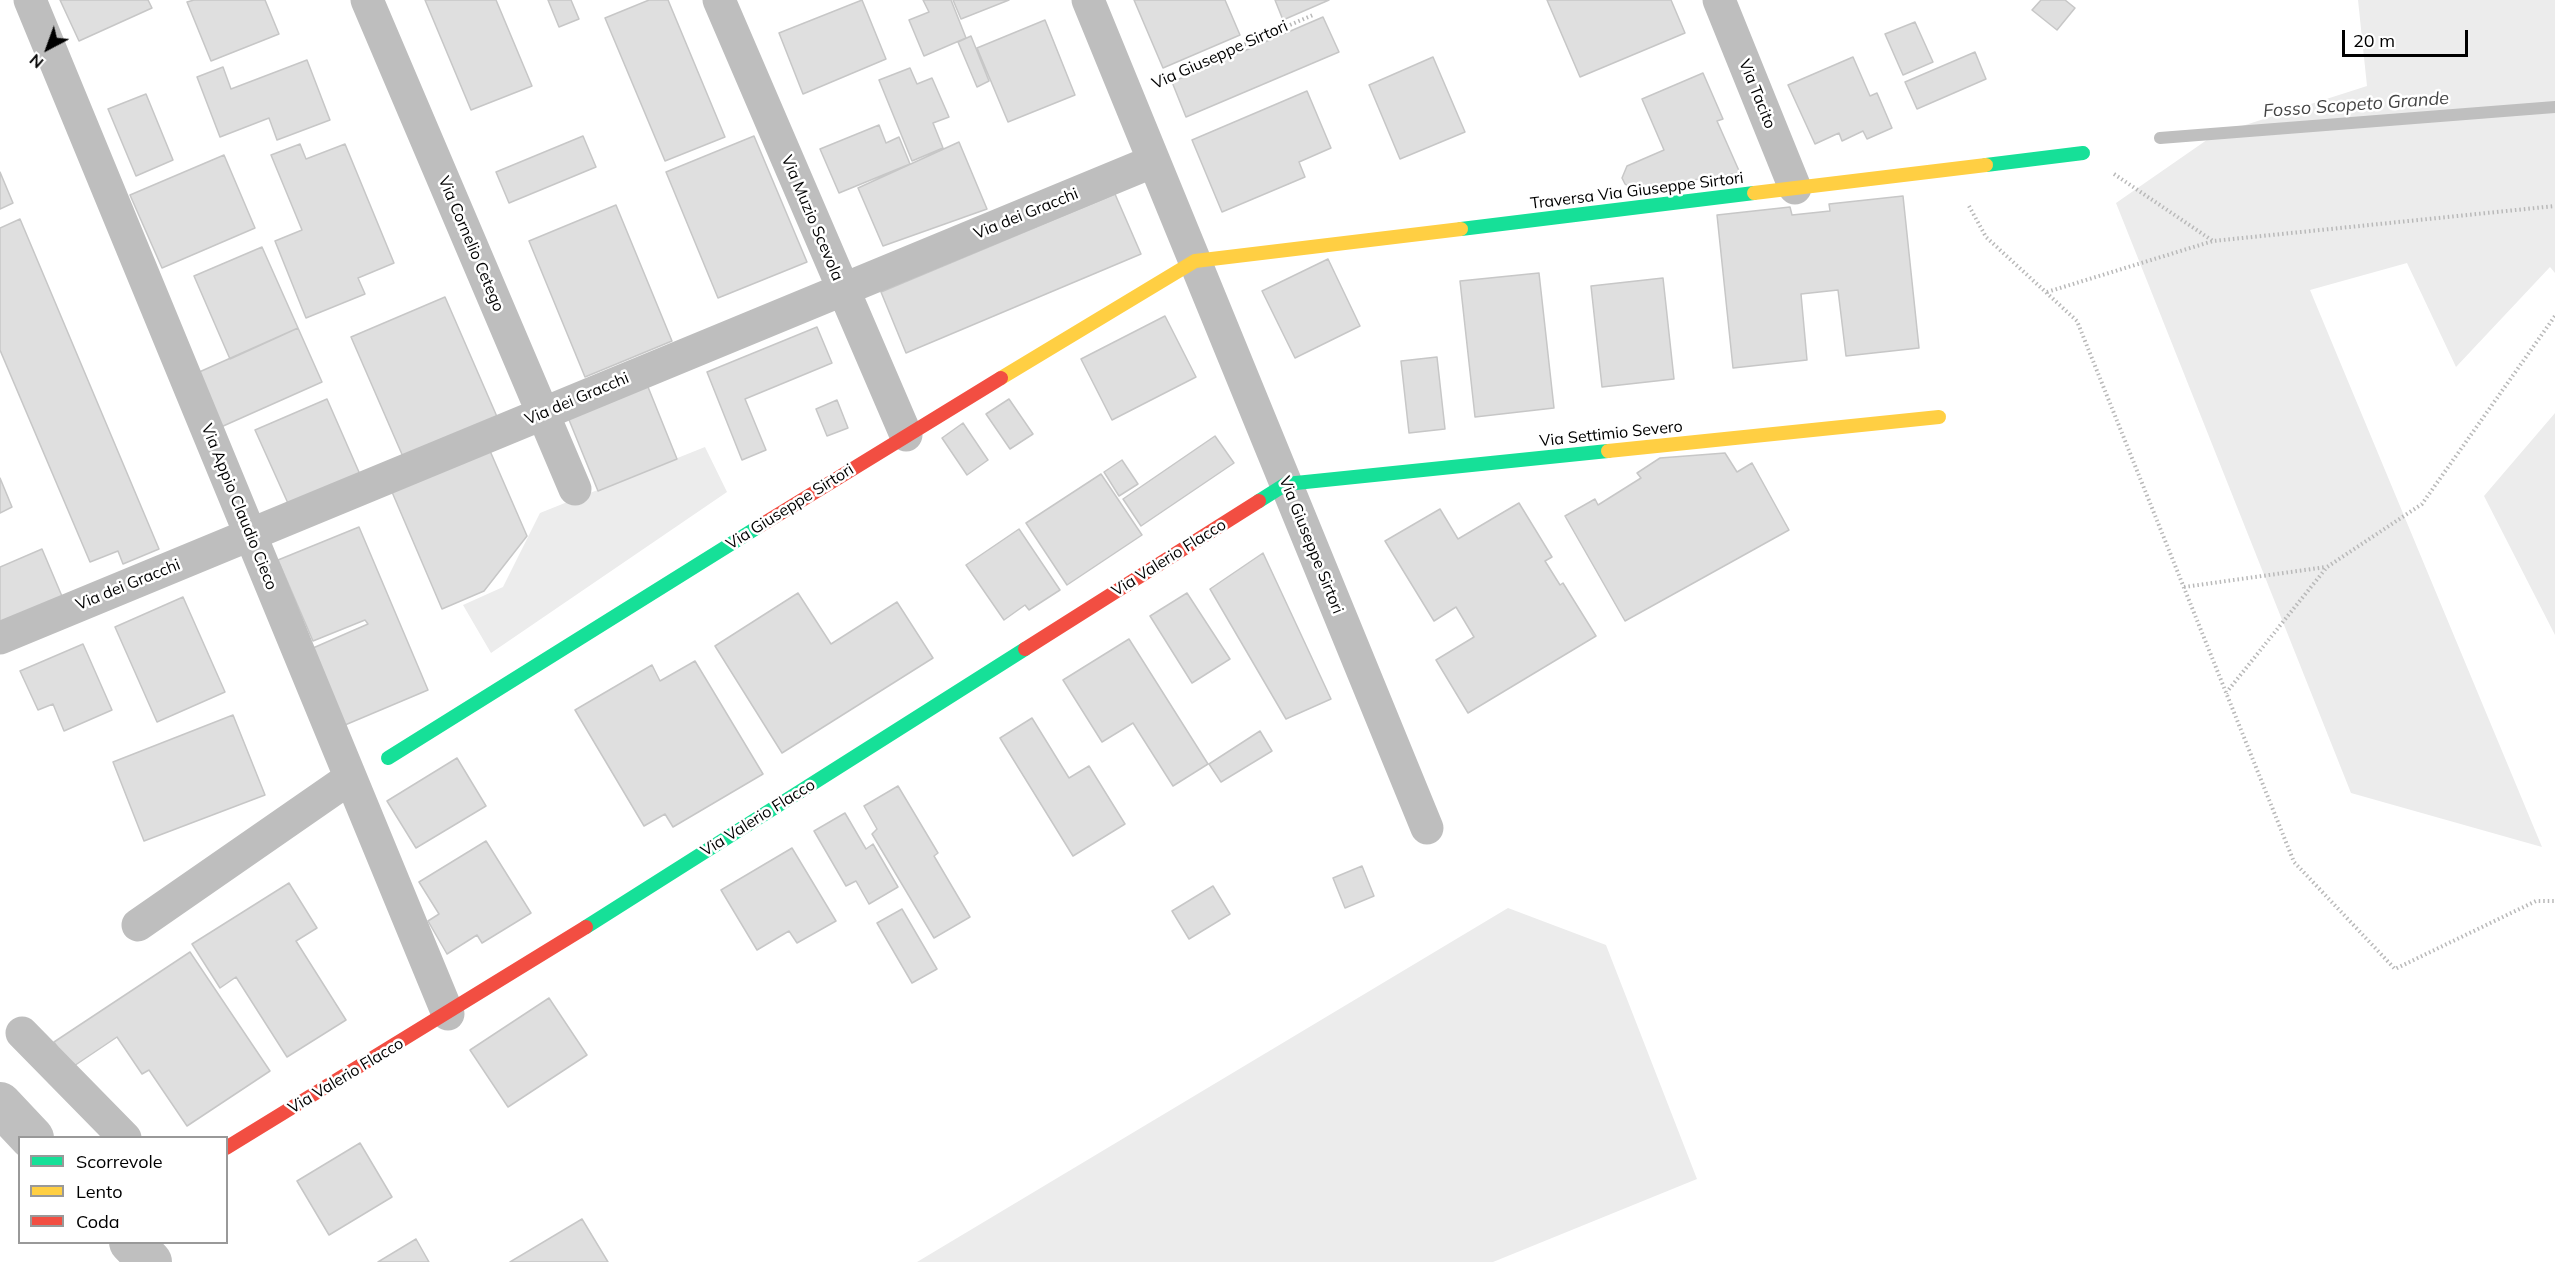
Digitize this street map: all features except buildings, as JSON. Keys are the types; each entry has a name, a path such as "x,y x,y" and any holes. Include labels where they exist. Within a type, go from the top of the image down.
{"street":[{"name":"Via Appio Claudio Cieco","path":"30,0 448,1014"},
{"name":"Via Cornelio Cetego","path":"367,0 575,489"},
{"name":"Via Muzio Scevola","path":"719,0 906,435"},
{"name":"Via Giuseppe Sirtori","path":"1088,0 1427,828"},
{"name":"Via Tacito","path":"1719,0 1795,188"},
{"name":"Traversa Via Giuseppe Sirtori","path":"1195,261 2083,153"},
{"name":"Via dei Gracchi","path":"0,638 1154,161"},
{"name":"Via Giuseppe Sirtori","path":"388,758 906,435 1195,261"},
{"name":"Via Settimio Severo","path":"1286,484 1939,417"},
{"name":"Via Valerio Flacco","path":"228,1147 448,1014 1286,484"},
{"path":"138,925 350,778"},
{"path":"22,1033 124,1136"}],"path":[{"name":"Via Giuseppe Sirtori","path":"1127,96 1313,15"},
{"path":"2083,153 2213,242"},
{"path":"1950,170 1986,237 2077,321 2294,862 2395,969 2536,901 2555,901"},
{"path":"2046,292 2213,242 2555,206"},
{"path":"2226,693 2327,567 2422,504 2555,316"},
{"path":"2184,587 2327,567"}],"shaded area":[{"path":"2358,0 2555,0 2555,273 2550,267 2456,367 2407,263 2310,290 2542,847 2351,793 2116,203 2214,135 2367,86"},
{"path":"2555,413 2555,635 2484,496"},
{"path":"705,447 727,492 491,653 463,605 503,587 540,513"},
{"path":"1508,908 1606,945 1697,1179 1493,1262 917,1262"}],"waterway":[{"name":"Fosso Scopeto Grande","path":"2160,138 2555,107"},
{"path":"0,1104 30,1136"},
{"path":"133,1244 150,1262"}],"traffic: fast":[{"path":"1986,165 2083,153"},
{"path":"1461,229 1754,193"},
{"path":"1259,501 1286,484 1608,451"},
{"path":"388,758 758,527"},
{"path":"586,927 1025,649"}],"traffic: slow":[{"path":"1754,193 1986,165"},
{"path":"1001,378 1195,261 1461,229"},
{"path":"1608,451 1939,417"}],"traffic: jam":[{"path":"758,527 1001,378"},
{"path":"1025,649 1259,501"},
{"path":"228,1147 586,927"}]}
